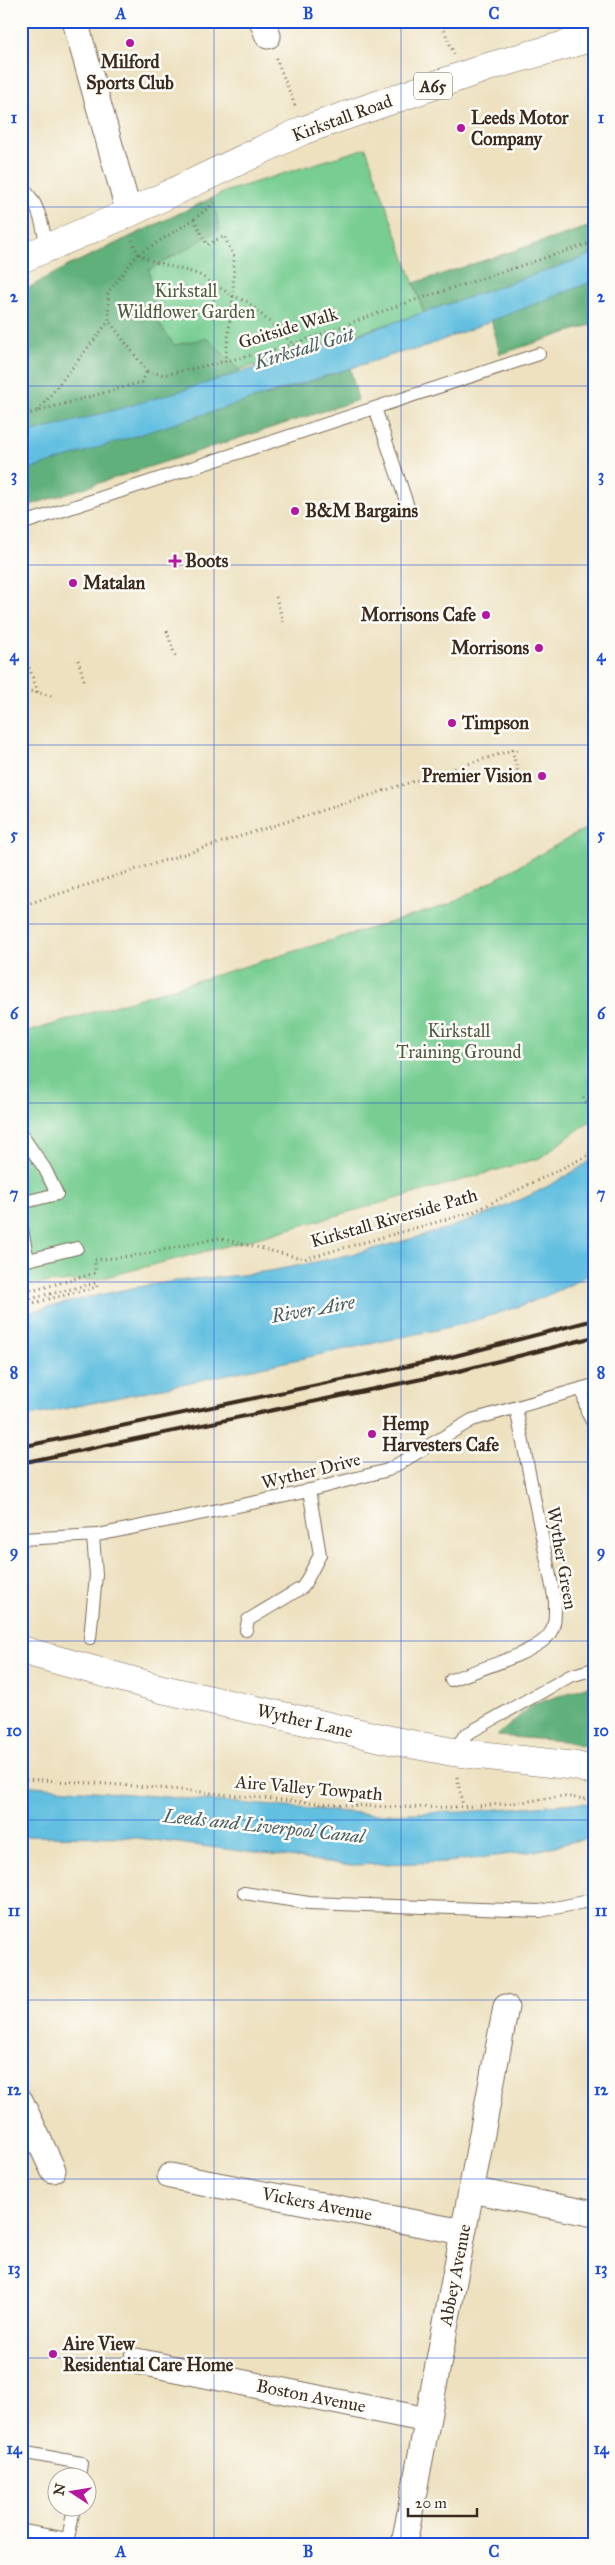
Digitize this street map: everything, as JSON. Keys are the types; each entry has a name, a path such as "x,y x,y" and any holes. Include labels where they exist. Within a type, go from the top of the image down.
{"main road":[{"name":"Kirkstall Road","path":"125,215 304,130 464,75 594,37"},
{"name":"A65","path":"21,259 125,215"},
{"name":"Wyther Lane","path":"21,1650 162,1689 453,1752 576,1766 594,1770"}],"street":[{"path":"75,21 125,215"},
{"name":"Abbey Avenue","path":"404,2544 506,2007"},
{"path":"21,2102 53,2170"},
{"name":"Vickers Avenue","path":"170,2176 463,2232"},
{"path":"472,2190 594,2214"},
{"name":"Boston Avenue","path":"136,2361 427,2420"},
{"path":"21,2537 59,2544"}],"lane":[{"path":"21,187 28,193 42,220 47,248"},
{"path":"21,524 539,354"},
{"path":"375,408 407,504"},
{"path":"21,1134 45,1169 57,1194 21,1203"},
{"path":"21,1225 28,1260 77,1248"},
{"path":"588,1387 587,1412 594,1425"},
{"name":"Wyther Drive","path":"21,1539 93,1536 309,1490 388,1470 472,1420 588,1387"},
{"name":"Wyther Green","path":"451,1680 534,1648 549,1635 555,1622 555,1601 516,1408"},
{"path":"246,1630 248,1620 303,1587 320,1556 309,1490"},
{"path":"90,1638 96,1575 93,1536"},
{"path":"453,1752 465,1735 570,1676 594,1669"},
{"path":"244,1892 309,1903 540,1911 594,1900"},
{"path":"21,2452 81,2463 80,2468"},
{"path":"68,2544 72,2518"}],"path":[{"path":"440,21 464,75"},
{"path":"265,29 304,130"},
{"path":"21,416 142,382 148,371 109,322 108,292 138,254 194,219 221,198 215,172"},
{"path":"125,215 138,254 155,262 198,274 233,296 248,302 293,344"},
{"path":"194,219 207,245 224,236 234,257 233,296 225,362"},
{"name":"Goitside Walk","path":"148,371 164,375 225,362 293,344 400,305 594,242"},
{"path":"37,412 109,322"},
{"path":"276,597 283,622"},
{"path":"167,631 175,656"},
{"path":"21,644 38,693"},
{"path":"78,660 86,683"},
{"path":"21,689 52,696"},
{"path":"21,906 512,750 518,750"},
{"path":"512,750 519,777"},
{"path":"583,1097 593,1112"},
{"name":"Kirkstall Riverside Path","path":"21,1289 35,1290 96,1273 95,1260 140,1255 219,1238 304,1259 473,1212 589,1155 593,1112"},
{"path":"21,1301 96,1283 98,1287 21,1306"},
{"name":"Aire Valley Towpath","path":"21,1778 128,1785 314,1804 392,1808 525,1802 564,1796 594,1798"}],"green space":[{"name":"Kirkstall Wildflower Garden","path":"366,148 424,313 129,404 64,268 227,191"},
{"path":"212,198 220,230 149,270 158,322 174,345 207,338 266,396 350,368 358,400 21,508 21,292 64,268"},
{"path":"594,225 594,324 500,354 484,292 424,313 414,283"},
{"name":"Kirkstall Training Ground","path":"594,824 594,1118 540,1158 250,1240 98,1279 21,1285 21,1034 451,904"},
{"path":"594,1684 594,1748 564,1741 497,1736 532,1705"}],"water":[{"path":"594,254 594,281 419,349 402,352 21,472 21,435 94,416 238,373 381,327"},
{"name":"River Aire","path":"594,1158 594,1271 562,1289 511,1309 459,1325 21,1418 21,1314 132,1288 299,1266 419,1237 480,1217 509,1205 567,1176"},
{"name":"Leeds and Liverpool Canal","path":"21,1785 371,1814 463,1812 574,1803 594,1804 594,1836 536,1851 447,1862 351,1865 130,1837 21,1836"}],"railway":[{"path":"21,1447 451,1357 594,1320"},
{"path":"21,1463 455,1372 594,1337"}],"place":[{"name":"Milford Sports Club","path":"130,43"},
{"name":"Leeds Motor Company","path":"461,128"},
{"name":"B&M Bargains","path":"295,511"},
{"name":"Boots","path":"175,561"},
{"name":"Matalan","path":"73,583"},
{"name":"Morrisons Cafe","path":"486,615"},
{"name":"Morrisons","path":"539,648"},
{"name":"Timpson","path":"452,723"},
{"name":"Premier Vision","path":"542,776"},
{"name":"Hemp Harvesters Cafe","path":"372,1434"},
{"name":"Aire View Residential Care Home","path":"53,2354"}],"water label":[{"name":"Kirkstall Goit","path":"304,348"}]}
